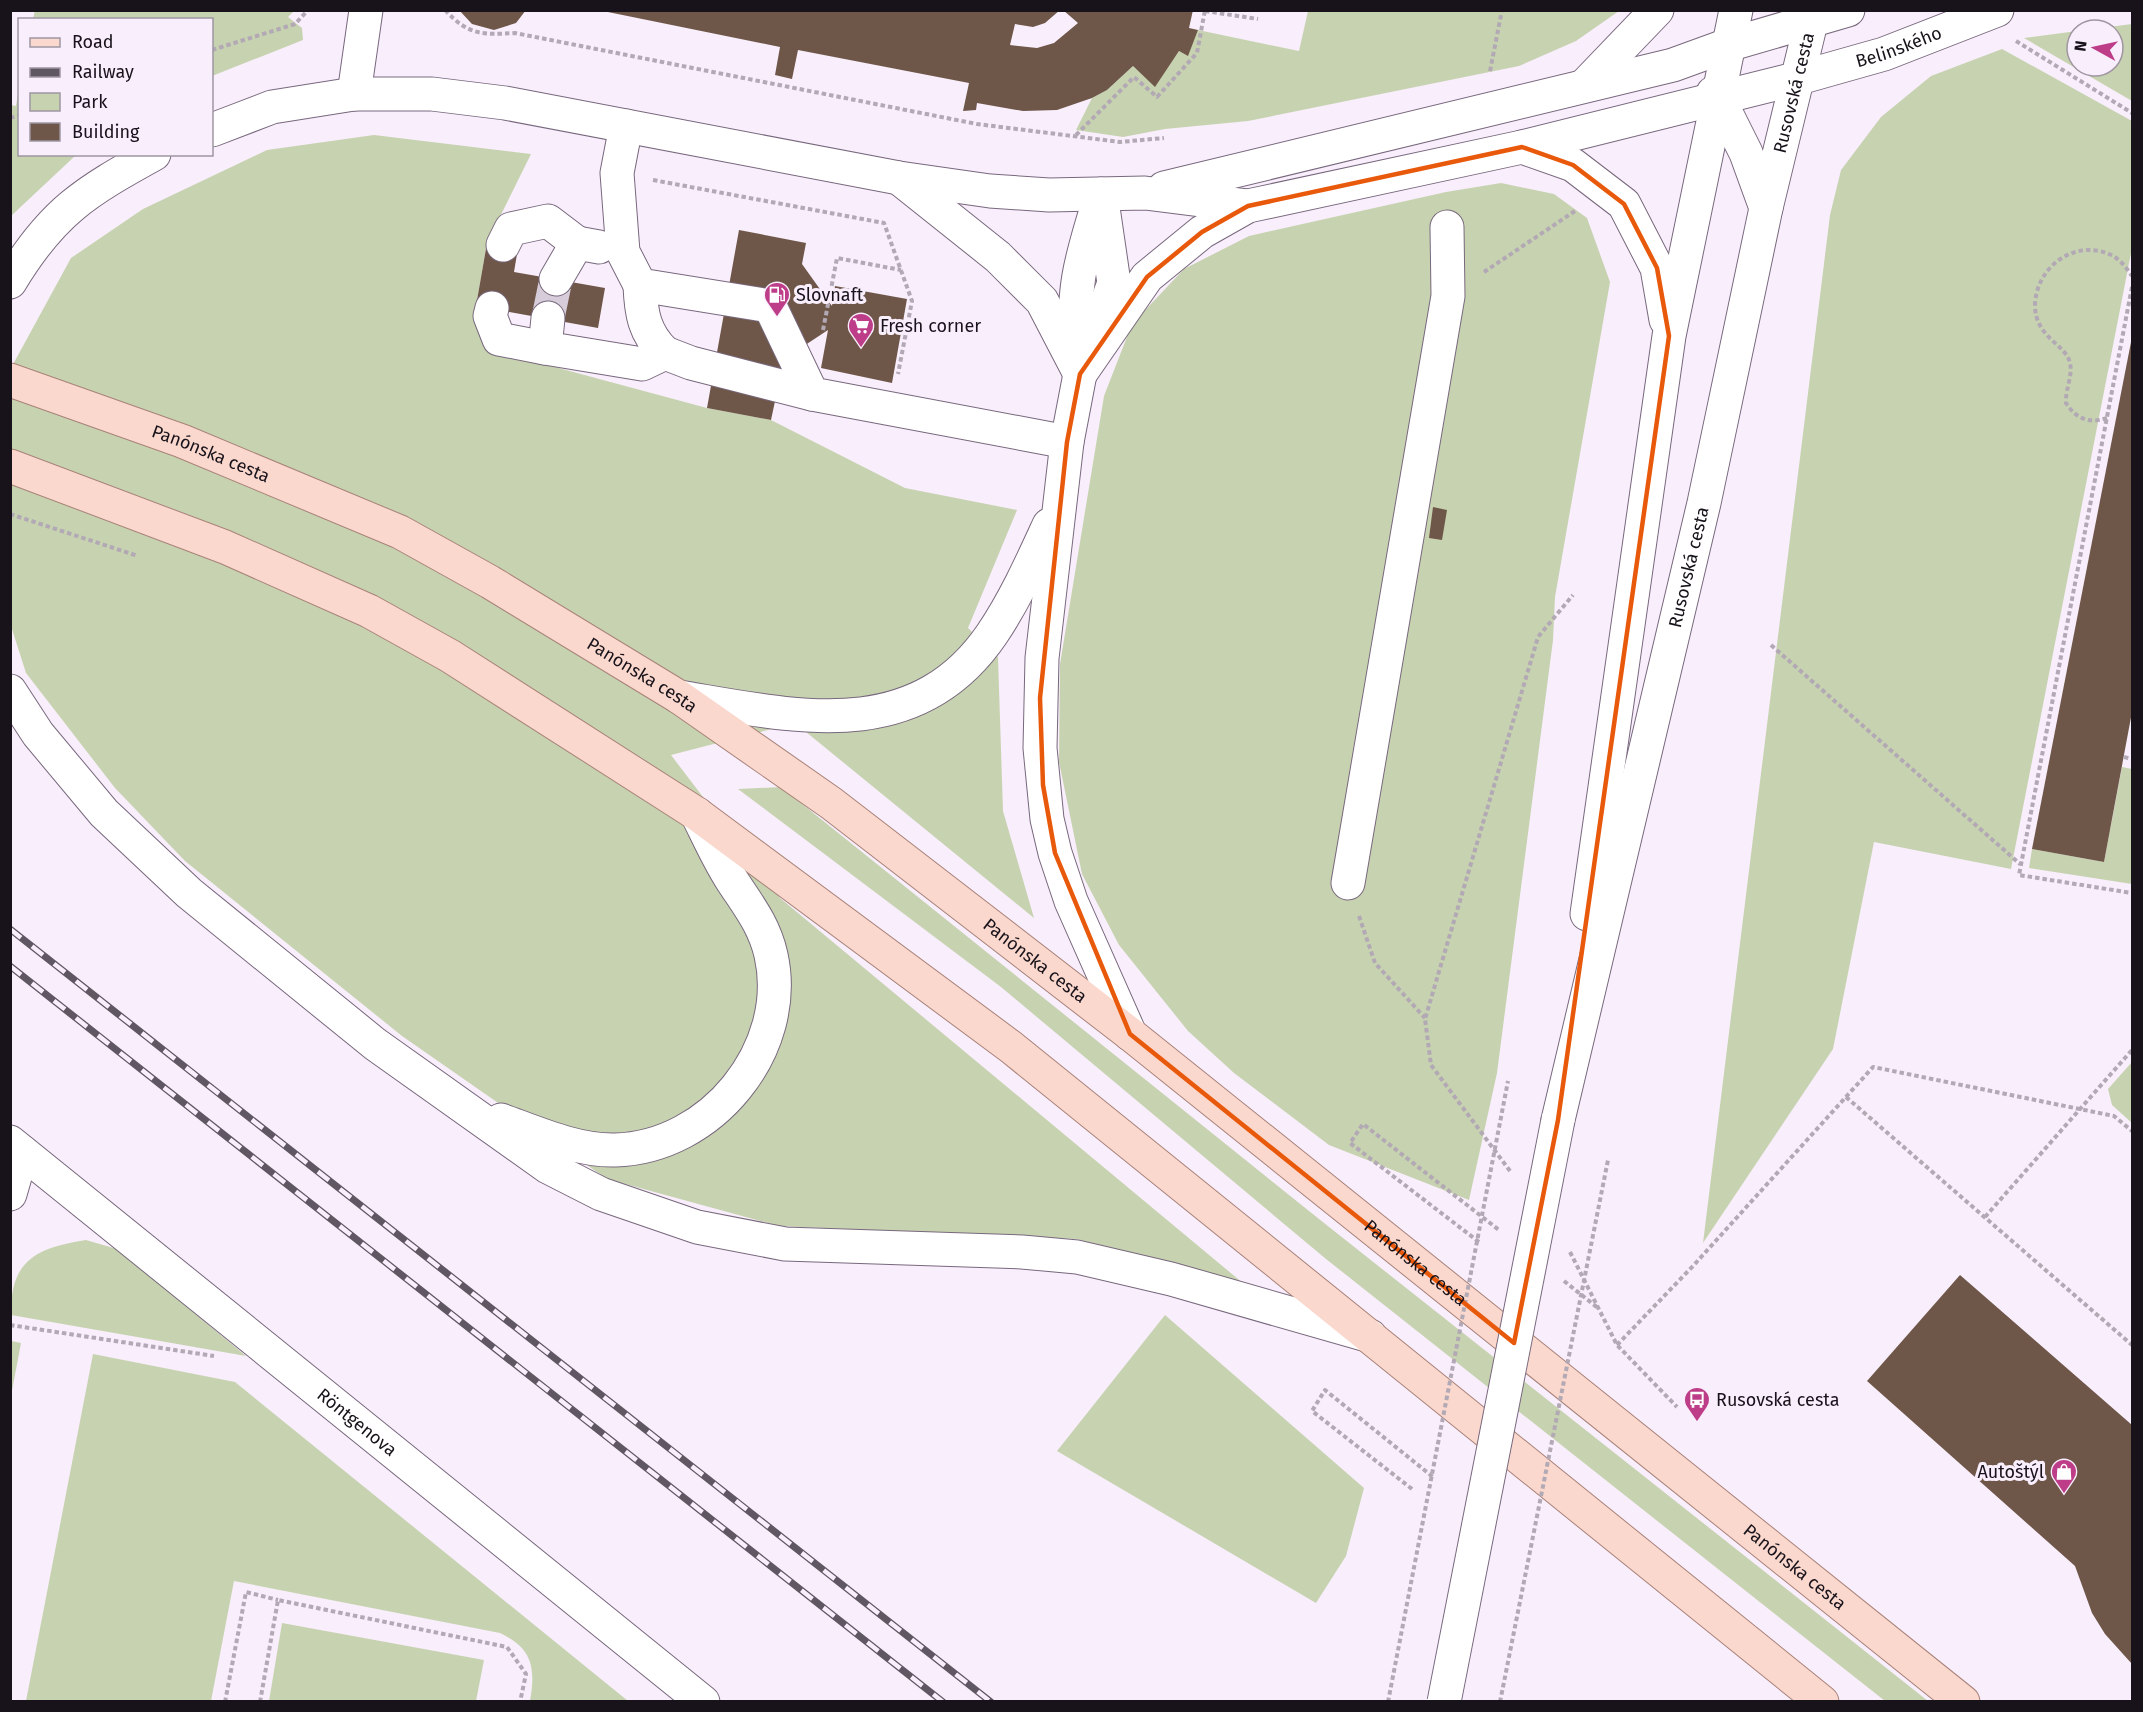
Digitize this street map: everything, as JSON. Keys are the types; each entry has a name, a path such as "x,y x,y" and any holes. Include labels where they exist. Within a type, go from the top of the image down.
{"main road":[{"name":"Panónska cesta","path":"10,380 182,441 400,532 490,582 679,697 831,803 1130,1034 1963,1701"},
{"path":"10,466 246,556 369,611 450,657 697,814 1011,1047 1822,1701"}],"street":[{"path":"354,94 366,10"},
{"path":"1584,86 1657,10"},
{"name":"Rusovská cesta","path":"1558,1120 1669,336 1736,10"},
{"path":"1145,193 1673,64 1813,16 1848,10"},
{"name":"Rusovská cesta","path":"1444,1701 1558,1120 1704,503 1766,208 1813,16"},
{"name":"Belinského","path":"1248,206 1522,147 1799,78 2002,23"},
{"path":"1673,64 1718,97 1746,153 1766,208"},
{"path":"213,130 272,107 354,94 443,96 505,103 899,178 990,191 1049,195 1145,193 1248,206"},
{"path":"626,126 617,173 623,252 640,285 641,311 646,331 665,353 691,363 812,394 1067,442"},
{"name":"Rusovská cesta","path":"1522,147 1573,165 1624,204 1657,268 1669,336"},
{"path":"10,282 45,233 65,210 93,188 150,156"},
{"path":"899,178 998,257 1042,301 1080,374"},
{"path":"1101,194 1079,265 1076,291 1073,322 1080,374 1067,442 1042,658 1040,748 1046,808 1055,853 1071,901 1130,1034"},
{"path":"1080,374 1147,277 1202,232 1248,206"},
{"path":"502,245 511,229 548,221 577,243 623,252"},
{"path":"1348,884 1448,296 1447,227"},
{"path":"556,279 577,243"},
{"path":"640,285 770,306 812,394"},
{"path":"492,308 490,316 499,339 547,333 642,364 665,353"},
{"path":"679,697 766,711 822,717 878,713 906,705 931,694 954,678 992,634 1025,577 1060,501"},
{"path":"10,691 38,734 104,813 146,854 292,979 375,1044 548,1167 627,1205 697,1227 758,1240 818,1247 1022,1252 1077,1257 1171,1279 1370,1336"},
{"path":"465,1107 546,1136 582,1146 614,1150 639,1148 678,1134 710,1115 735,1090 751,1068 767,1032 772,1008 772,957 766,934 753,909 732,880 697,814"},
{"path":"10,1194 16,1147"},
{"name":"Röntgenova","path":"16,1147 703,1701"}],"path":[{"path":"213,50 295,24 308,10"},
{"path":"445,10 461,27 490,35 516,33 977,124 1120,142 1164,138"},
{"path":"1488,80 1502,10"},
{"path":"1076,135 1134,77 1157,97 1197,54 1205,11 1258,19"},
{"path":"2002,23 2133,113"},
{"path":"617,173 884,224 912,301 898,375"},
{"path":"1448,296 1577,209"},
{"path":"2107,418 2097,422 2083,420 2066,404 2065,391 2070,363 2065,353 2040,327 2035,307 2038,287 2048,269 2062,256 2078,250 2093,250 2110,254 2133,276"},
{"path":"822,337 837,258 901,270"},
{"path":"2133,287 2019,875 2133,893"},
{"path":"10,514 139,557"},
{"path":"1516,1179 1431,1065 1425,1019 1538,637 1574,595"},
{"path":"1771,645 2020,864"},
{"path":"2124,757 2133,759"},
{"path":"1348,884 1375,963 1425,1019"},
{"path":"1985,1217 2080,1107 2133,1050"},
{"path":"1617,1345 1693,1266 1873,1067 2080,1107 2114,1116 2133,1131"},
{"path":"1388,1701 1479,1242 1508,1082"},
{"path":"1846,1097 2133,1345"},
{"path":"1470,1208 1364,1124 1350,1143 1479,1242"},
{"path":"1500,1701 1608,1160"},
{"path":"1565,1246 1617,1345 1677,1407"},
{"path":"10,1325 218,1357"},
{"path":"1412,1489 1312,1411 1325,1390 1433,1477"},
{"path":"225,1701 246,1592 507,1647 526,1674 520,1701"},
{"path":"260,1701 278,1600"}],"highlighted area":[{"path":"1522,147 1573,165 1624,204 1657,268 1669,336 1558,1120 1514,1343 1130,1034 1055,853 1043,785 1040,698 1067,442 1080,374 1147,277 1202,232 1248,206"}],"green space":[{"path":"35,10 294,11 288,17 302,28 303,40 213,76 213,18 33,18"},
{"path":"1308,11 1619,11 1576,41 1519,66 1248,121 1165,129 1123,137 1076,130 1092,98 1107,90 1133,66 1155,86 1179,51 1187,55 1198,30 1299,51"},
{"path":"2132,24 2132,101 2093,78 2125,78 2125,25"},
{"path":"2065,33 2065,62 2024,38"},
{"path":"2002,49 2132,121 2132,248 2011,869 1874,842 1833,1049 1703,1243 1830,215 1841,170 1881,117 1931,76"},
{"path":"18,93 18,156 75,156 11,216 11,105 16,106"},
{"path":"374,135 531,154 487,243 476,306 525,359 707,408 771,420 905,488 1017,510 968,628 998,657 1003,811 1034,918 795,723 671,755 780,898 1250,1289 1077,1239 779,1226 607,1179 402,1036 185,861 115,788 26,673 11,626 11,368 71,258 143,209 267,150"},
{"path":"1501,183 1554,194 1587,218 1610,282 1555,597 1553,640 1497,1073 1469,1200 1329,1145 1234,1073 1188,1031 1119,945 1082,874 1059,762 1060,664 1104,396 1132,324 1184,269 1249,236 1446,192"},
{"path":"2122,767 2132,769 2132,884 2029,868 2032,849 2104,862"},
{"path":"781,787 1319,1219 1928,1701 1885,1701 1326,1259 1001,987 738,789"},
{"path":"2132,1062 2132,1123 2112,1105 2108,1089"},
{"path":"86,1240 117,1249 246,1356 11,1315 15,1281 29,1260 53,1247"},
{"path":"1165,1315 1364,1488 1346,1556 1316,1603 1057,1451"},
{"path":"10,1341 21,1343 11,1396"},
{"path":"93,1354 235,1382 628,1701 530,1701 532,1668 529,1660 519,1645 500,1633 234,1581 211,1701 26,1701"},
{"path":"282,1623 484,1660 476,1701 269,1701"}],"building":[{"path":"459,10 526,10 516,23 494,30 472,24"},
{"path":"598,10 1060,10 1045,23 1033,27 1015,24 1010,45 1037,48 1054,43 1078,23 1063,10 1193,10 1189,28 1198,30 1188,56 1179,51 1155,87 1133,66 1107,90 1092,98 1057,110 1023,111 977,103 976,110 963,111 969,83 798,50 792,79 775,75 780,47"},
{"name":"Slovnaft","path":"739,230 806,243 802,264 832,306 835,286 907,299 892,383 821,368 828,330 784,359 771,420 707,408"},
{"path":"487,243 518,248 514,272 605,288 598,328 476,306"},
{"path":"2131,342 2132,712 2104,862 2032,849"},
{"path":"1433,507 1447,510 1442,540 1429,538"},
{"name":"Autoštýl","path":"1960,1275 2132,1425 2132,1664 2105,1634 2092,1613 2075,1566 1867,1381"}],"tunnel":[{"path":"548,318 556,279"}],"railway":[{"path":"10,929 991,1702"},
{"path":"10,966 943,1702"}],"place":[{"name":"Slovnaft","path":"777,318"},
{"name":"Fresh corner","path":"861,349"},
{"name":"Rusovská cesta","path":"1697,1423"},
{"name":"Autoštýl","path":"2064,1495"}]}
